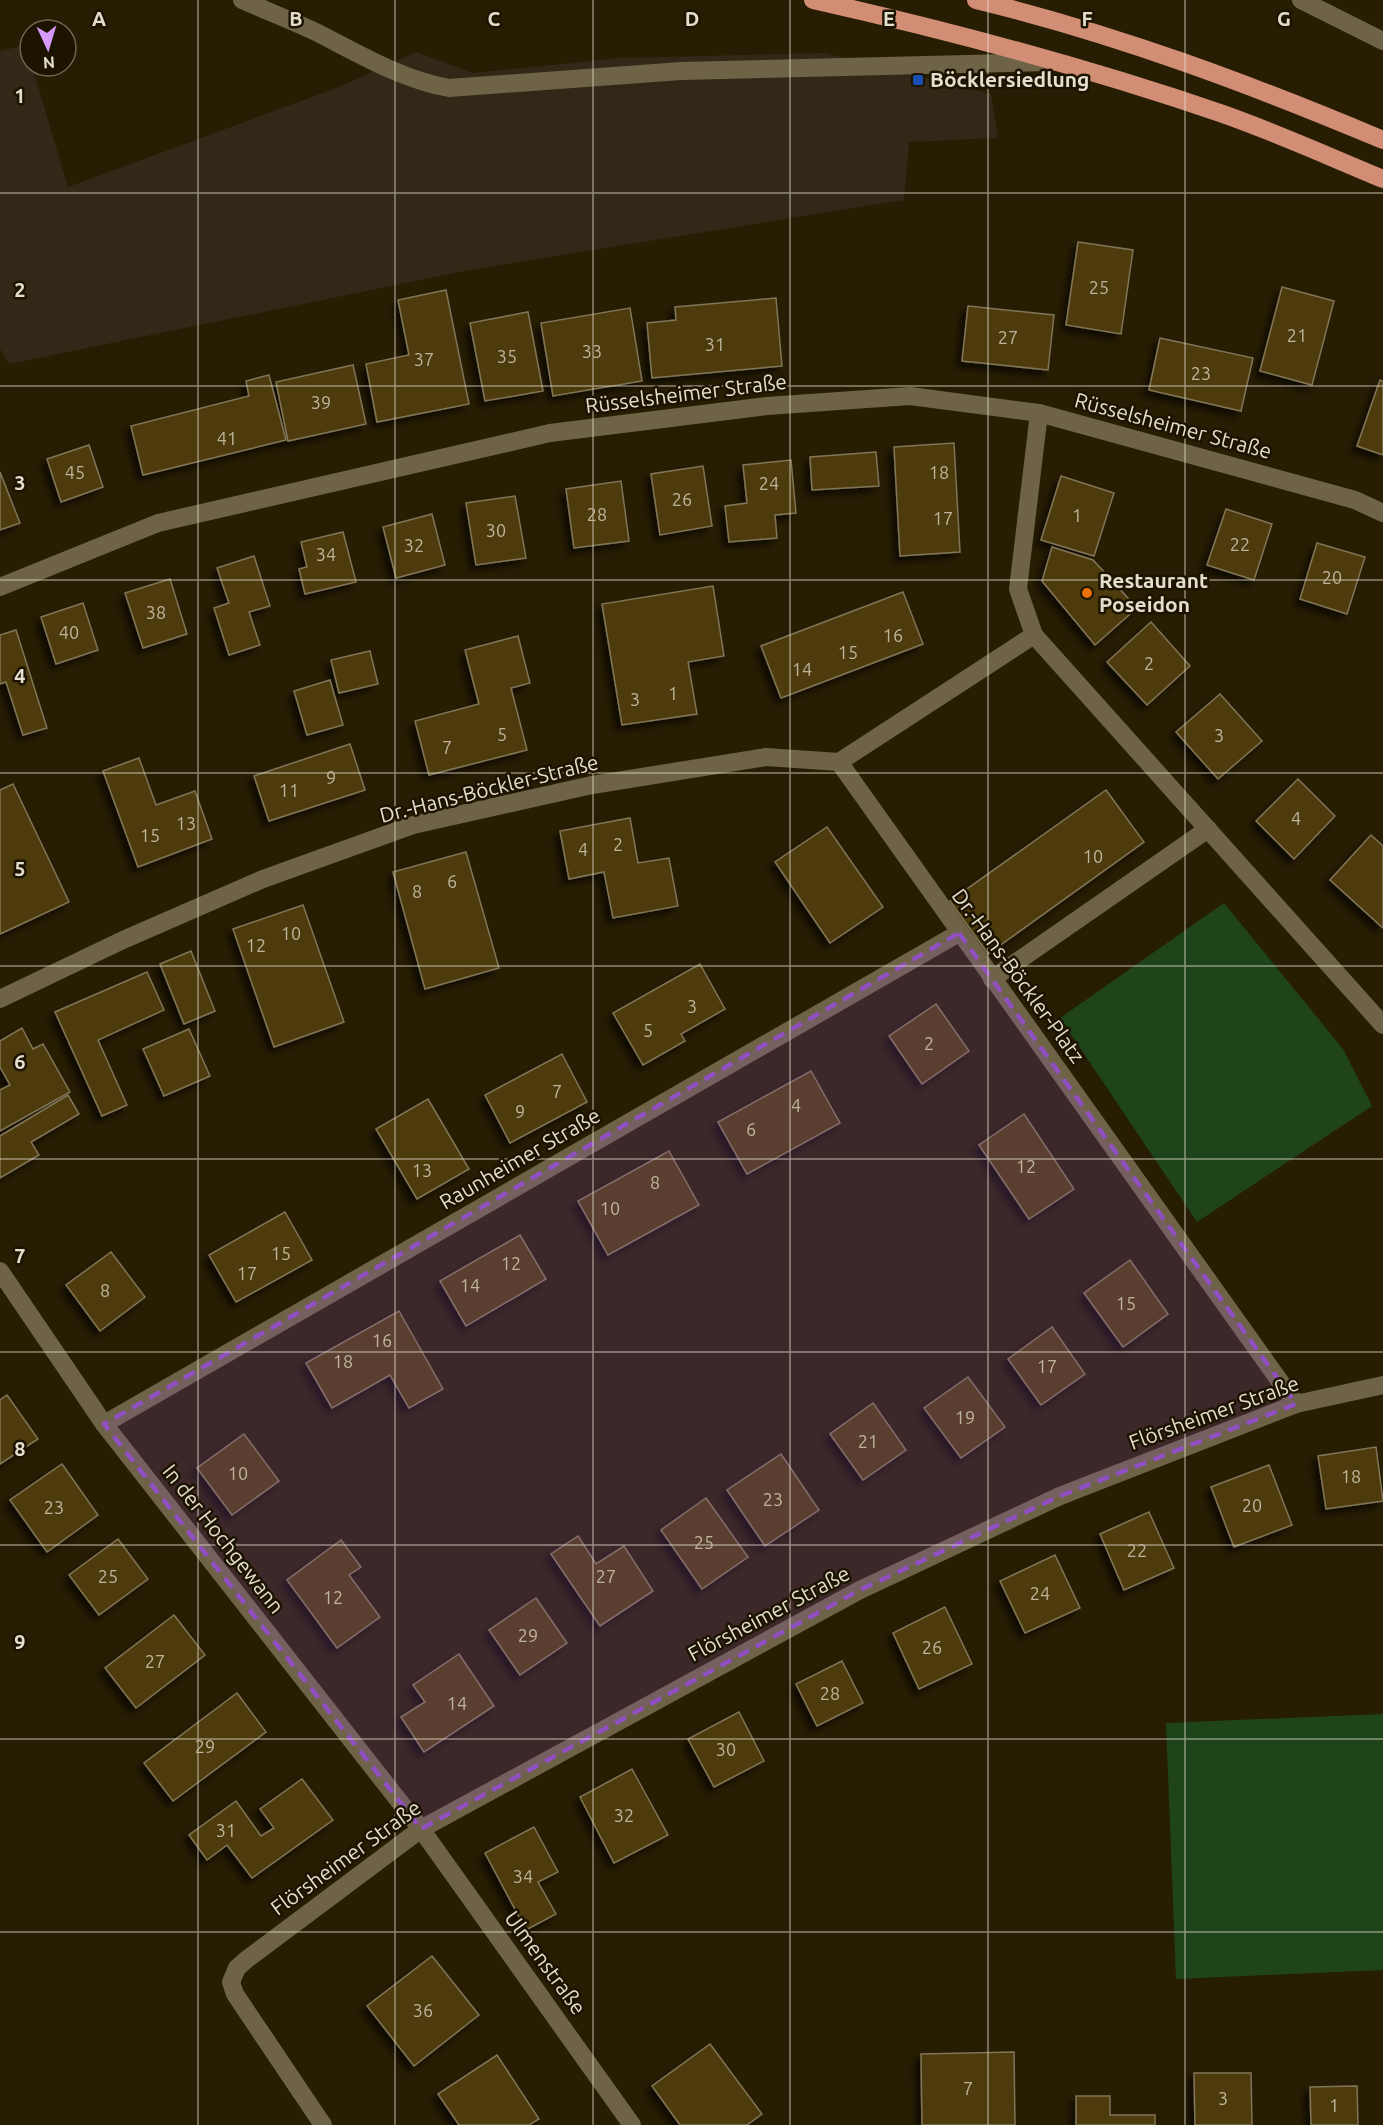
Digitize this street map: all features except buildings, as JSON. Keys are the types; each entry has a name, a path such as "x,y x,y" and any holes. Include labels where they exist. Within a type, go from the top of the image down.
{"highway":[{"path":"813,0 930,27 1057,62 1224,115 1383,179"},
{"path":"976,0 1145,48 1279,96 1383,140"}],"street":[{"path":"242,0 403,75 423,83 449,88 681,71 1057,62"},
{"path":"1301,0 1383,41"},
{"name":"Rüsselsheimer Straße","path":"0,587 158,523 550,433 767,406 910,396 1039,413 1355,500 1383,513"},
{"path":"1039,413 1018,589 1034,635 1383,1025"},
{"path":"839,762 1034,635"},
{"name":"Dr.-Hans-Böckler-Straße","path":"0,999 123,940 263,879 413,825 592,785 766,757 839,762"},
{"name":"Dr.-Hans-Böckler-Platz","path":"839,762 1296,1404"},
{"path":"992,978 1208,829"},
{"name":"Raunheimer Straße","path":"104,1424 959,933"},
{"name":"In der Hochgewann","path":"0,1271 104,1424 421,1828"},
{"name":"Flörsheimer Straße","path":"323,2125 235,1994 231,1982 237,1968 246,1960 421,1828 860,1590 1060,1496 1296,1404 1383,1385"},
{"name":"Ulmenstraße","path":"421,1828 632,2125"}],"highlighted area":[{"path":"959,933 1296,1404 1060,1496 860,1590 421,1829 104,1424"}],"shaded area":[{"path":"18,47 18,78 36,78 68,187 339,87 416,52 473,73 618,58 825,53 991,94 998,138 909,142 904,200 469,270 9,364 0,349 0,51"}],"green space":[{"path":"1224,903 1343,1049 1372,1106 1197,1222 1060,1018"},
{"path":"1383,1714 1383,1970 1176,1979 1166,1723"}],"place":[{"name":"Böcklersiedlung","path":"918,80"},
{"name":"Restaurant Poseidon","path":"1087,593"}]}
